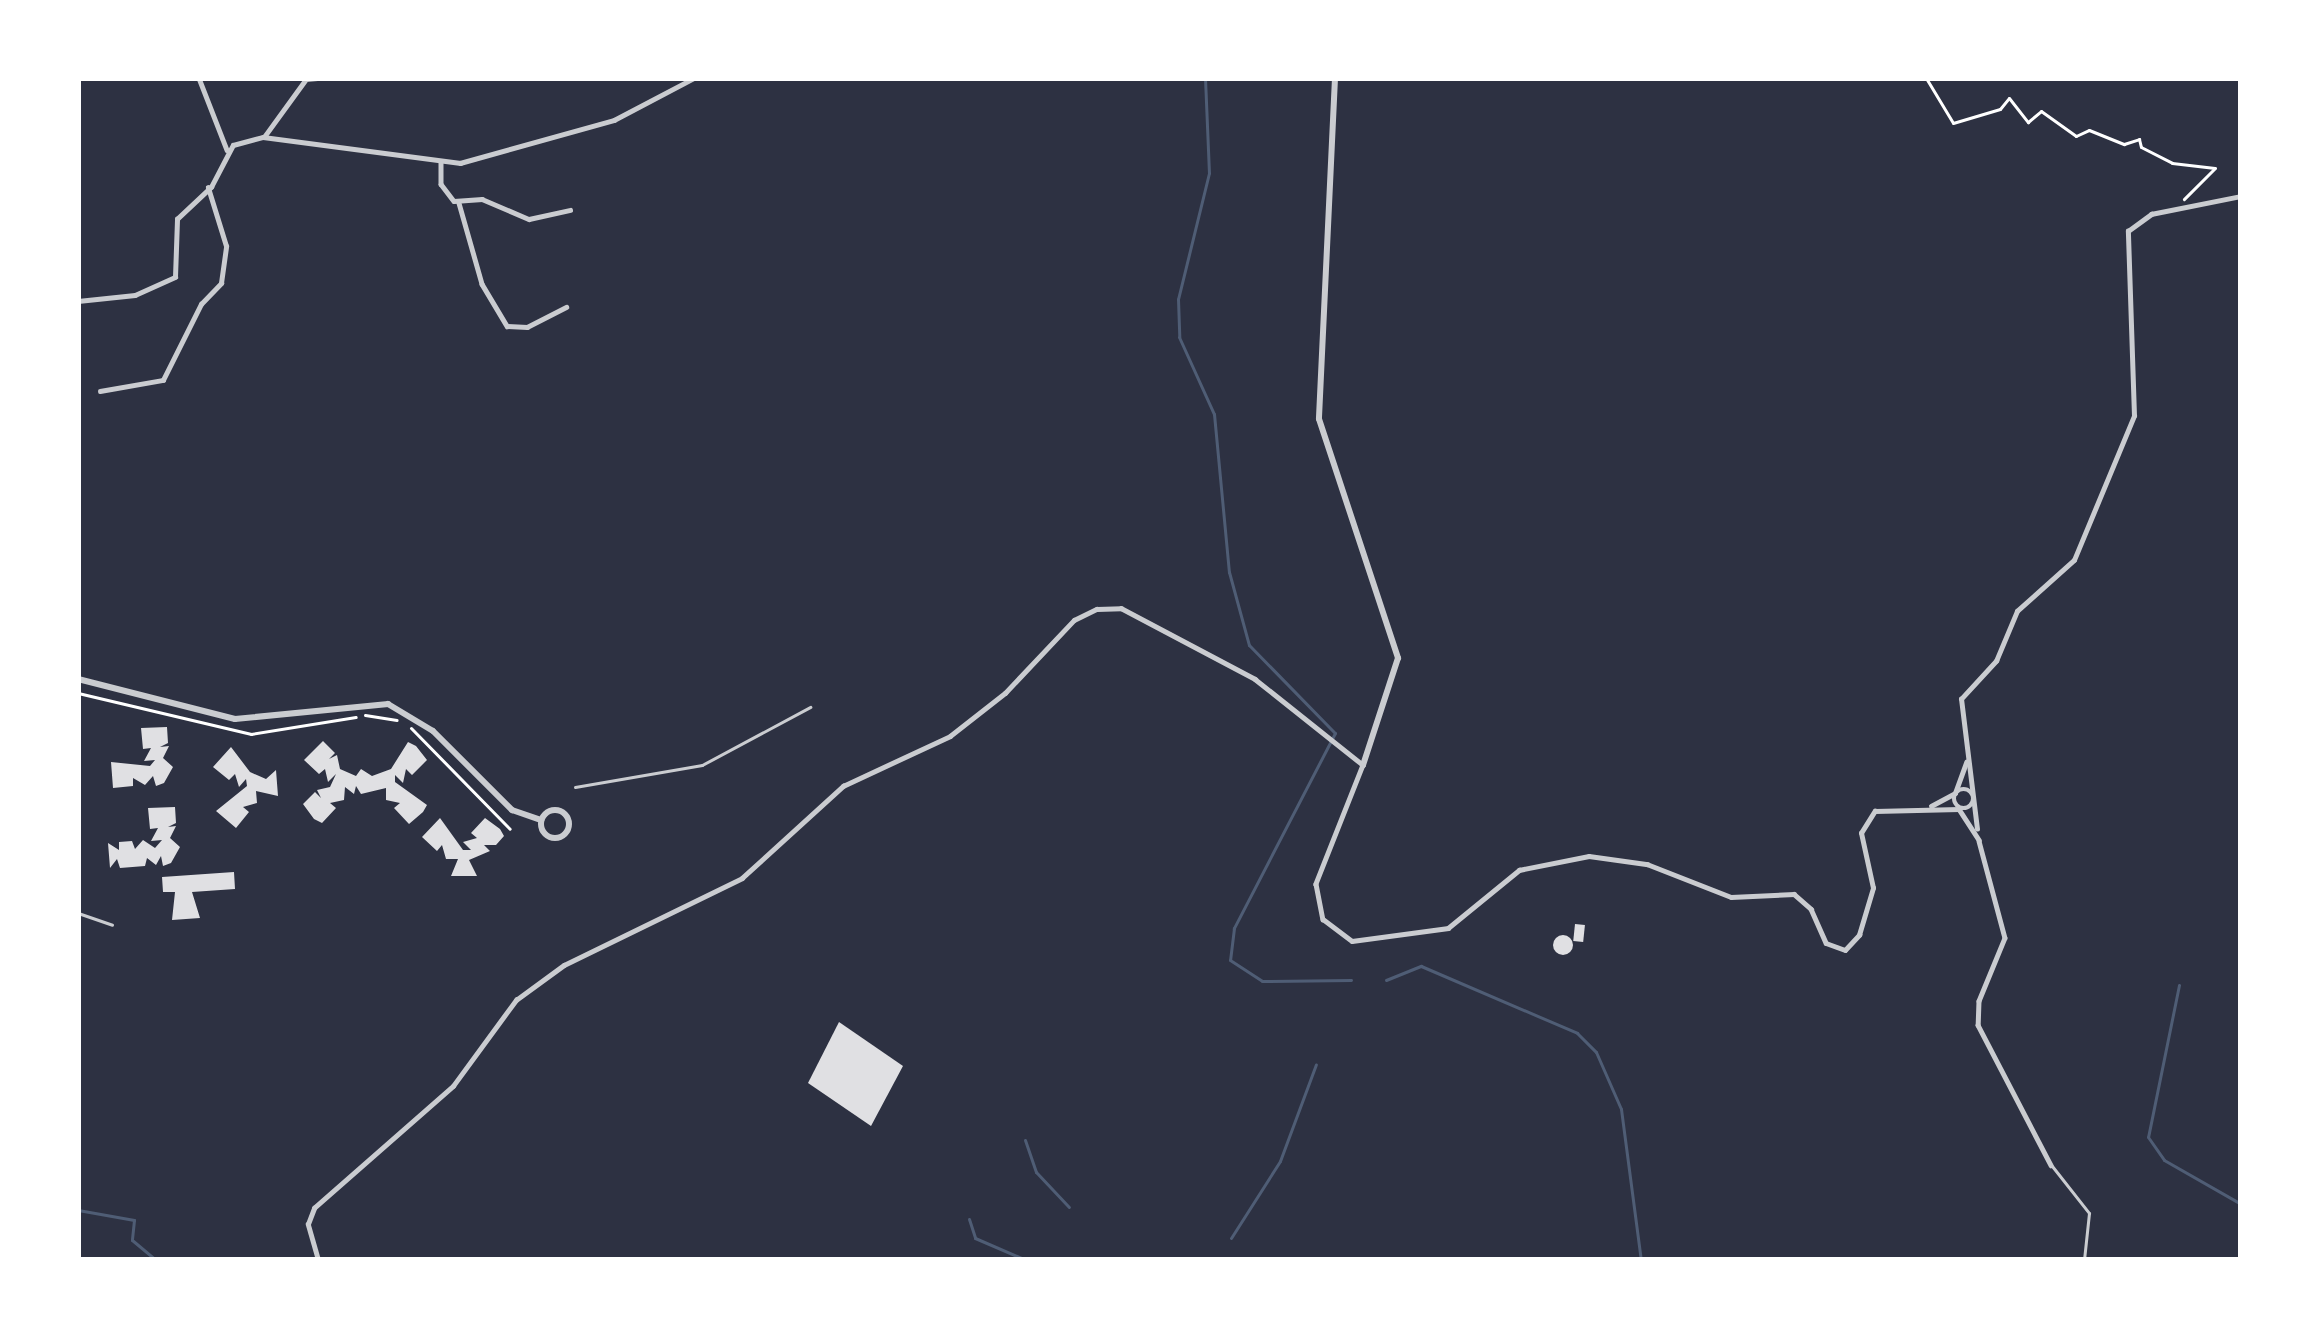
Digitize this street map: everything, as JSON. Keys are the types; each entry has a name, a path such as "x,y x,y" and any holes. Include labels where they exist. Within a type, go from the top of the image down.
{"street":[{"path":"199,78 229,150"},
{"path":"263,137 306,79 317,78"},
{"path":"78,301 135,296 171,281 179,269 177,219 208,188 229,150 263,137 441,162 614,120 694,78"},
{"path":"1335,78 1318,419 1398,658 1316,884 1329,927 1363,943 1454,926 1519,870 1589,856 1659,867 1731,897 1794,894 1814,913 1826,944 1845,950 1859,935 1873,888 1865,822 1881,807 1959,808 1974,798"},
{"path":"441,162 444,191 459,203 482,284 507,326 527,327 566,307"},
{"path":"100,391 163,380 201,304 221,283 226,246 208,188"},
{"path":"2050,1165 1980,1031 1978,1005 2005,938 1978,840 1958,717 1963,695 1996,661 2018,611 2071,564 2097,490 2130,431 2138,384 2128,231 2143,217 2241,196"},
{"path":"459,203 482,199 529,219 570,210"},
{"path":"318,1260 308,1224 314,1208 453,1086 516,1000 564,965 742,878 843,785 968,722 1084,614 1111,606 1134,614 1183,647 1255,679 1363,765"},
{"path":"78,679 235,719 388,704 433,731 512,810 541,820 550,837 568,827 560,811 541,820"},
{"path":"1966,749 1955,793 1978,840"},
{"path":"1926,808 1967,789 1974,798"}],"lane":[{"path":"575,787 702,765 810,707"},
{"path":"78,913 112,926"},
{"path":"2050,1165 2089,1213 2084,1260"}],"path":[{"path":"1926,78 1953,123 2000,109 2009,98 2028,122 2041,111 2076,136 2089,130 2123,144 2138,139 2172,163 2215,168 2188,189 2186,206"},
{"path":"78,693 251,734 362,715 397,720 510,830"}],"building":[{"path":"167,727 168,743 160,747 169,746 163,758 173,767 164,783 156,786 153,776 145,785 133,778 133,786 113,788 111,762 150,766 155,760 144,761 151,748 143,749 141,728"},
{"path":"323,741 335,753 329,759 337,755 340,769 356,776 361,769 372,776 391,769 408,742 416,746 427,760 412,775 406,769 403,783 395,775 395,782 427,805 423,812 409,824 394,808 400,803 386,800 386,788 361,794 356,786 354,794 345,787 344,800 330,803 336,808 322,823 314,819 303,804 315,792 321,798 317,790 330,787 336,774 328,782 325,769 319,774 304,760"},
{"path":"231,747 250,772 266,779 276,770 278,796 256,791 257,803 243,807 249,812 236,828 216,811 247,786 246,779 239,787 235,774 229,780 213,767"},
{"path":"175,807 176,823 168,827 176,826 170,838 180,847 171,863 163,866 161,856 156,865 147,858 145,866 120,868 117,859 110,868 108,843 119,850 119,842 132,841 135,849 143,840 155,848 162,840 151,841 158,828 150,829 148,808"},
{"path":"440,818 463,850 471,850 463,842 477,838 471,833 485,818 500,829 504,836 496,845 484,845 490,851 469,860 477,876 451,876 458,859 446,859 442,845 437,851 422,837"},
{"path":"234,872 235,889 192,892 200,918 172,920 175,892 163,892 162,877"},
{"path":"1575,924 1585,925 1583,942 1573,941"},
{"path":"1563,935 1573,945 1563,955 1553,945"},
{"path":"839,1022 903,1066 871,1126 808,1083"}],"waterway":[{"path":"1205,78 1209,173 1178,299 1179,337 1214,414 1229,572 1249,645 1335,733 1234,928 1230,960 1262,981 1351,980"},
{"path":"1386,980 1421,966 1577,1033 1596,1052 1621,1109 1641,1260"},
{"path":"2179,985 2148,1137 2164,1160 2241,1204"},
{"path":"1231,1238 1280,1161 1316,1064"},
{"path":"1025,1140 1036,1172 1069,1207"},
{"path":"78,1210 134,1220 132,1240 156,1260"},
{"path":"969,1219 975,1238 1026,1260"}]}
